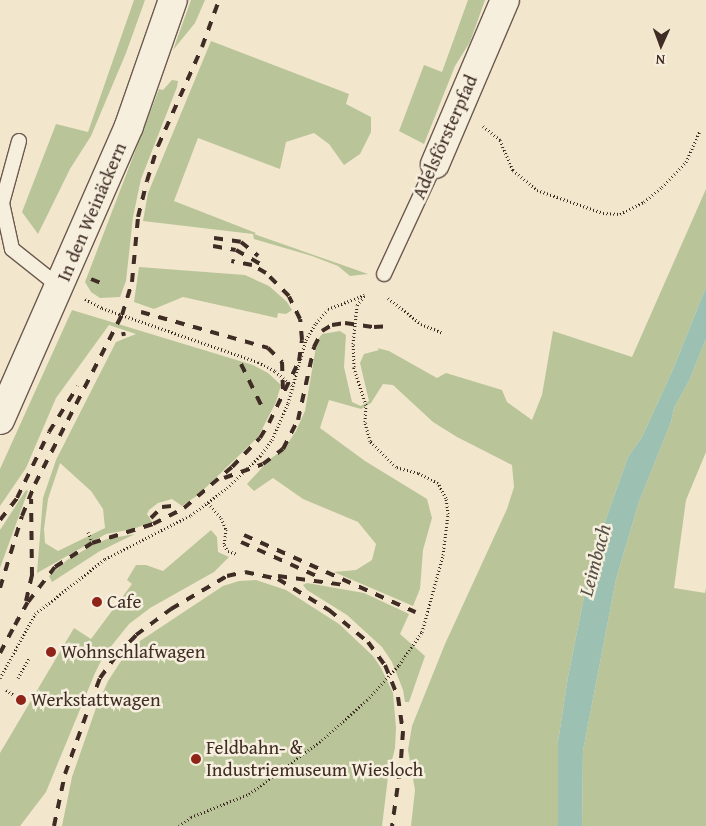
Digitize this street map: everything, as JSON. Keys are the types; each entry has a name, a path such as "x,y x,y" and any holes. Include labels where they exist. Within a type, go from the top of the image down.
{"street":[{"name":"In den Weinäckern","path":"0,420 60,287 101,186 129,126 173,0"},
{"name":"Adelsförsterpfad","path":"435,164 506,0"}],"lane":[{"path":"19,141 2,203 6,250 60,287"},
{"name":"Adelsförsterpfad","path":"384,274 435,164"}],"path":[{"path":"456,113 481,124 500,140 513,170 537,190 603,212 620,214 644,202 662,187 686,162 700,131"},
{"path":"0,678 36,614 105,559 190,515 208,503 227,488 264,451 272,440 293,386 306,340 316,322 328,310 346,300 365,295 375,289 384,274"},
{"path":"60,287 102,308 258,362 275,371 293,386"},
{"path":"375,289 404,308 421,324 441,332"},
{"path":"179,826 191,817 249,794 322,740 373,693 398,665 422,632 443,555 448,514 446,498 438,483 396,467 370,441 365,422 366,405 354,367 354,323 357,305 365,295"},
{"path":"208,503 221,518 226,529 224,545 228,551 237,554"},
{"path":"88,532 91,539"},
{"path":"18,678 29,658"},
{"path":"24,668 29,671"},
{"path":"6,690 14,694"}],"shaded area":[{"path":"134,0 145,0 126,53 91,136 70,169 38,234 22,212 56,124 88,132"},
{"path":"191,0 205,0 195,23 173,50"},
{"path":"468,0 485,0 470,42 455,66 424,144 399,131 424,65 442,72"},
{"path":"211,41 349,94 346,104 371,117 371,132 360,154 344,165 329,144 314,133 286,142 280,169 198,138 174,201 256,233 254,234 368,274 350,276 338,266 312,256 254,239 253,234 143,221 148,193"},
{"path":"172,80 178,81 177,87 141,179 133,217 126,281 120,297 100,298 91,292 85,282 159,89 163,90"},
{"path":"706,189 706,287 674,367 642,437 628,457 606,519 587,582 568,677 558,742 558,826 411,826 415,790 408,750 412,726 445,644 507,509 514,487 512,465 457,437 433,422 393,385 383,384 371,403 361,409 329,400 320,428 365,461 427,499 432,518 423,550 420,589 413,606 334,572 356,570 372,560 376,544 358,522 303,499 273,478 254,491 247,484 270,459 284,449 296,431 305,411 317,341 322,334 340,331 346,335 344,367 352,402 361,406 369,401 360,363 364,354 379,350 377,348 389,351 437,378 446,373 502,390 507,402 532,420 542,395 553,331 632,357"},
{"path":"139,267 245,275 269,286 287,302 292,310 286,314 278,313 277,318 183,297 154,309 134,302"},
{"path":"72,310 253,365 268,373 281,385 276,402 258,437 198,495 182,506 172,499 158,503 147,514 152,522 133,529 106,534 37,573 43,498 56,460 116,342 136,334 109,325 56,398 26,468 0,506 0,469","holes":["60,463 91,491 103,509 105,528 58,551 45,543 44,529 48,499"]},
{"path":"706,339 706,452 686,500 674,588 705,593 706,588 706,826 582,826 583,751 616,579 639,502 671,422 674,408 689,381"},
{"path":"26,490 28,491 0,568 0,530"},
{"path":"211,530 217,537 218,552 229,557 214,572 150,608 129,624 104,655 95,673 46,792 20,826 0,826 0,753 74,628 91,639 132,584 127,580 136,565 146,565 163,571"},
{"path":"135,534 100,551 52,582 49,576 67,560 107,539"},
{"path":"256,580 286,590 339,624 373,656 381,668 393,693 396,728 395,748 388,777 382,826 62,826 72,777 96,708 108,681 123,658 140,641 223,586 239,581"},
{"path":"307,583 364,593 409,614 400,634 425,656 409,702 405,702 403,690 392,662 382,647 347,615 307,590 303,585"}],"water":[{"name":"Leimbach","path":"706,287 706,339 689,381 674,408 671,422 639,502 616,579 583,751 582,826 558,826 558,742 568,677 587,582 606,519 628,457 642,437 674,367"}],"railway":[{"path":"0,588 22,516 35,484 122,315 132,282 138,217 147,181 158,146 202,47 219,0"},
{"path":"214,238 241,242 258,256"},
{"path":"213,246 236,250 262,265"},
{"path":"15,625 28,602 55,567 92,543 153,524 184,508 232,467 260,438 269,423 299,361 302,340 300,319 289,296 266,273 252,265 231,261"},
{"path":"91,279 106,285"},
{"path":"141,312 268,348 282,362 283,390"},
{"path":"224,478 263,464 283,449 298,420 314,347 322,331 332,325 345,323 373,327"},
{"path":"374,327 392,326"},
{"path":"123,332 124,336"},
{"path":"241,364 263,409"},
{"path":"0,520 17,498 49,432 78,386"},
{"path":"26,601 32,576 31,499"},
{"path":"151,518 162,507 180,505"},
{"path":"244,535 415,612"},
{"path":"241,542 321,578"},
{"path":"54,826 65,774 90,704 100,678 117,655 136,635 171,609 227,576 245,572 278,579 329,610 368,642 385,665 398,697 403,731 400,770 392,826"},
{"path":"278,576 345,585"},
{"path":"0,653 18,619"}],"place":[{"name":"Cafe","path":"97,602"},
{"name":"Wohnschlafwagen","path":"51,652"},
{"name":"Werkstattwagen","path":"21,700"},
{"name":"Feldbahn- & Industriemuseum Wiesloch","path":"196,759"}]}
